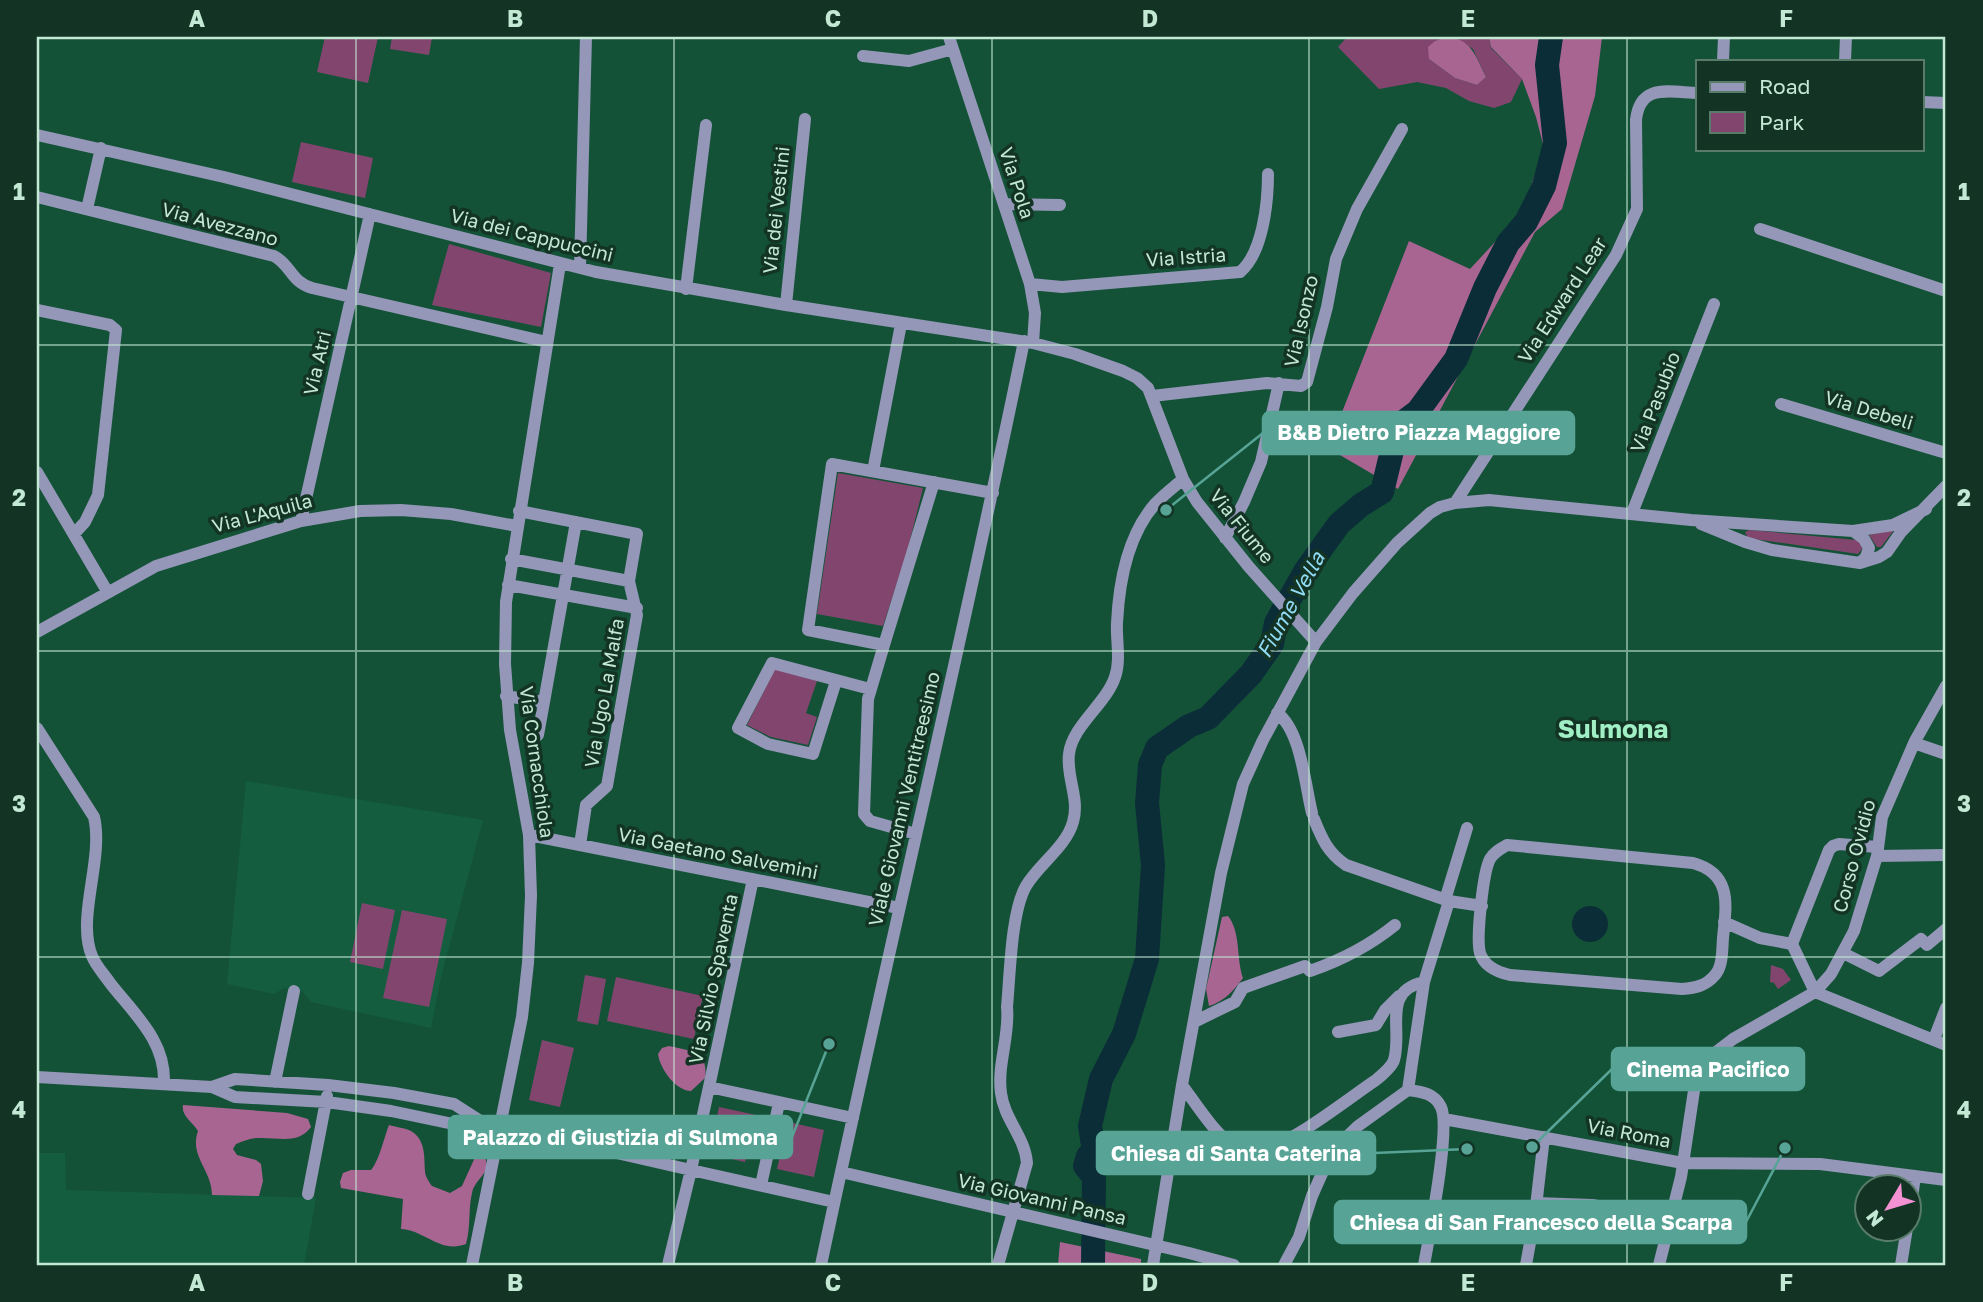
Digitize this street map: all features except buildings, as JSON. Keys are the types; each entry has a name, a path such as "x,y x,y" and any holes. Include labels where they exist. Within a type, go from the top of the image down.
{"street":[{"path":"580,268 586,37"},
{"path":"1723,60 1724,37"},
{"path":"1845,60 1846,37"},
{"path":"863,55 909,61 951,43"},
{"name":"Via Pola","path":"951,43 1030,284 1035,313 1028,342"},
{"name":"Via Edward Lear","path":"1455,503 1616,255 1629,229 1637,209 1636,120 1637,108 1642,99 1655,92 1696,93"},
{"path":"1924,102 1946,103"},
{"name":"Via dei Vestini","path":"786,305 805,119"},
{"path":"686,289 706,125"},
{"name":"Via Isonzo","path":"1152,396 1279,383 1301,386 1307,382 1336,259 1357,209 1402,129"},
{"name":"Via dei Cappuccini","path":"37,135 101,148 370,214 560,264 686,289 1028,342"},
{"path":"87,209 101,148"},
{"name":"Via Istria","path":"1030,284 1062,287 1240,272 1253,254 1264,221 1268,174"},
{"name":"Via Avezzano","path":"37,197 274,256 280,259 302,285 547,342"},
{"path":"1004,204 1060,205"},
{"name":"Via Atri","path":"302,520 370,214"},
{"path":"1760,229 1946,291"},
{"name":"Via Cornacchiola","path":"472,1265 527,981 531,896 529,835 509,730 505,621 511,559 560,264"},
{"name":"Via Pasubio","path":"1632,513 1714,304"},
{"path":"37,310 110,325 116,331 98,495 85,522 74,534"},
{"path":"873,471 901,324"},
{"name":"Via Fiume","path":"1028,342 1092,359 1143,382 1152,396 1183,479 1196,502 1224,538 1316,642"},
{"name":"Viale Giovanni Ventitreesimo","path":"821,1265 915,834 1028,342"},
{"path":"1224,538 1244,502 1261,461 1279,383"},
{"name":"Via Debeli","path":"1781,404 1946,453"},
{"path":"884,645 808,630 832,464 993,494"},
{"path":"37,472 107,591"},
{"path":"998,1265 1027,1164 1026,1153 1003,1107 1001,1092 1018,907 1024,889 1061,843 1073,823 1075,797 1069,753 1074,738 1106,696 1116,675 1118,600 1124,566 1137,532 1155,504 1183,479"},
{"path":"915,834 870,821 863,814 867,721 870,689 934,482"},
{"path":"1691,520 1772,550 1860,563 1887,552 1901,532 1946,486"},
{"path":"1153,1265 1182,1085 1221,873 1243,783 1316,642 1396,543 1430,513 1455,503 1489,500 1691,520 1853,531 1893,525 1926,509"},
{"name":"Via L'Aquila","path":"37,632 107,591 171,560 302,520 360,511 401,510 451,514 517,526"},
{"path":"511,559 629,580 637,534 519,511"},
{"path":"538,735 576,522"},
{"path":"1735,538 1740,529 1752,524"},
{"path":"1853,531 1864,539 1868,548 1866,558 1860,563"},
{"name":"Via Ugo La Malfa","path":"580,845 586,805 607,786 637,608 629,580"},
{"path":"508,585 637,608"},
{"path":"836,681 814,754 768,744 738,728 772,663 870,689"},
{"name":"Corso Ovidio","path":"1659,1265 1683,1163 1695,1084 1702,1066 1707,1059 1783,1008 1815,992 1831,974 1854,931 1877,852 1882,817 1914,743 1946,686"},
{"path":"506,696 544,702"},
{"path":"1277,713 1285,718 1295,737 1313,816 1327,848 1335,858 1346,865 1447,900 1482,906"},
{"path":"37,728 94,817 96,835 87,931 93,958 154,1039 164,1063 164,1084"},
{"path":"1914,743 1946,754"},
{"path":"1284,1265 1299,1237 1312,1196 1332,1151 1358,1126 1408,1090 1424,982 1467,828"},
{"name":"Via Gaetano Salvemini","path":"529,835 899,908"},
{"path":"1946,855 1877,852 1839,844 1833,846 1829,850 1792,944 1815,992 1946,1045"},
{"path":"1516,845 1701,865 1717,877 1726,892 1724,922 1721,961 1717,973 1698,988 1682,989 1501,973 1485,962 1480,953 1479,938 1488,861 1500,849 1516,845"},
{"name":"Via Silvio Spaventa","path":"668,1265 753,879"},
{"path":"1724,922 1760,938 1792,944"},
{"path":"1194,1022 1235,1002 1243,988 1305,966 1310,971 1331,964 1361,950 1395,925"},
{"path":"1843,953 1879,971 1921,939 1927,945 1946,929"},
{"path":"1338,1032 1376,1025 1385,1010 1412,984 1424,982"},
{"path":"275,1082 294,991"},
{"path":"1182,1085 1224,1139 1234,1146 1254,1150 1286,1140 1376,1080 1394,1061 1399,996"},
{"path":"1934,1039 1946,1009"},
{"path":"37,1077 212,1087 235,1097 327,1102 391,1111 458,1125 482,1122 834,1202"},
{"path":"212,1087 235,1079 328,1085 394,1093 454,1104 482,1122"},
{"path":"308,1194 328,1085"},
{"path":"709,1087 853,1118"},
{"path":"1408,1090 1429,1094 1440,1105 1444,1118 1439,1176 1424,1265"},
{"path":"761,1185 779,1102"},
{"name":"Via Roma","path":"1444,1118 1683,1163 1820,1164 1883,1172"},
{"path":"1526,1265 1544,1137"},
{"name":"Via Giovanni Pansa","path":"841,1172 1234,1265"},
{"name":"Via Roma","path":"1924,1177 1946,1180"},
{"path":"1536,1203 1591,1205 1671,1218"},
{"path":"1901,1265 1905,1242"}],"shaded area":[{"path":"1445,37 1461,40 1472,50 1486,77 1477,85 1455,78 1429,59 1428,47"},
{"path":"1489,37 1602,37 1595,96 1562,209 1535,232 1398,489 1328,448 1409,241 1470,269 1509,227 1526,201 1544,148 1522,79 1491,47"},
{"path":"246,781 483,820 441,977 431,1028 311,1002 302,991 284,988 274,994 227,984"},
{"path":"1228,916 1237,937 1243,978 1228,995 1209,1006 1206,989 1222,917"},
{"path":"669,1046 696,1054 704,1062 705,1078 691,1091 674,1083 662,1066 658,1054 662,1048"},
{"path":"183,1105 287,1113 308,1119 311,1127 306,1133 294,1138 255,1138 236,1144 233,1149 237,1155 261,1164 263,1181 259,1196 212,1195 209,1178 196,1148 198,1131 186,1116"},
{"path":"680,1117 691,1125 694,1135 686,1159 670,1158 615,1145 610,1137 615,1129 646,1140 657,1139"},
{"path":"389,1125 409,1130 416,1135 423,1149 428,1181 432,1186 450,1193 462,1186 477,1153 483,1152 486,1166 472,1193 466,1244 448,1246 410,1230 401,1229 403,1199 341,1188 343,1173 351,1170 371,1170"},
{"path":"37,1153 65,1153 66,1190 316,1198 304,1265 37,1265"},
{"path":"1060,1242 1141,1259 1141,1265 1058,1265"}],"green space":[{"path":"325,37 378,37 368,83 317,72"},
{"path":"392,37 432,37 429,55 390,49"},
{"path":"1347,37 1445,37 1435,41 1429,59 1455,78 1477,85 1486,77 1473,49 1455,37 1489,37 1491,48 1522,79 1511,102 1494,108 1469,101 1446,88 1417,82 1379,89 1338,47"},
{"path":"301,142 373,158 365,198 292,182"},
{"path":"449,244 551,273 541,327 432,305"},
{"path":"838,473 923,488 907,552 883,626 817,614"},
{"path":"1750,530 1856,540 1860,541 1862,549 1858,554 1748,538 1745,532"},
{"path":"1894,530 1881,547 1877,547 1869,535"},
{"path":"775,669 817,681 806,713 817,717 808,745 771,737 747,725"},
{"path":"362,903 395,910 383,969 350,962"},
{"path":"402,910 447,919 429,1007 383,998"},
{"path":"1771,965 1783,969 1791,980 1778,989 1770,982"},
{"path":"585,975 606,979 598,1025 577,1021"},
{"path":"616,977 703,996 694,1039 607,1021"},
{"path":"542,1040 574,1048 560,1107 529,1100"},
{"path":"719,1107 756,1115 745,1162 709,1154"},
{"path":"788,1122 824,1130 814,1177 777,1169"}],"water":[{"path":"1590,906 1603,911 1608,924 1603,937 1590,942 1577,937 1572,924 1577,911"}],"waterway":[{"name":"Fiume Vella","path":"1093,1265 1094,1177 1085,1166 1088,1156 1094,1151 1090,1126 1101,1079 1124,1034 1147,959 1153,865 1147,803 1150,765 1157,748 1189,726 1208,718 1251,674 1272,644 1276,623 1306,570 1339,524 1361,505 1382,492 1398,426 1418,411 1456,359 1485,288 1508,243 1526,222 1544,186 1555,143 1547,65 1551,37"}],"place":[{"name":"B&B Dietro Piazza Maggiore","path":"1166,510"},
{"name":"Palazzo di Giustizia di Sulmona","path":"829,1044"},
{"name":"Cinema Pacifico","path":"1532,1147"},
{"name":"Chiesa di San Francesco della Scarpa","path":"1785,1148"},
{"name":"Chiesa di Santa Caterina","path":"1467,1149"}],"district":[{"name":"Sulmona","path":"1613,729"}]}
